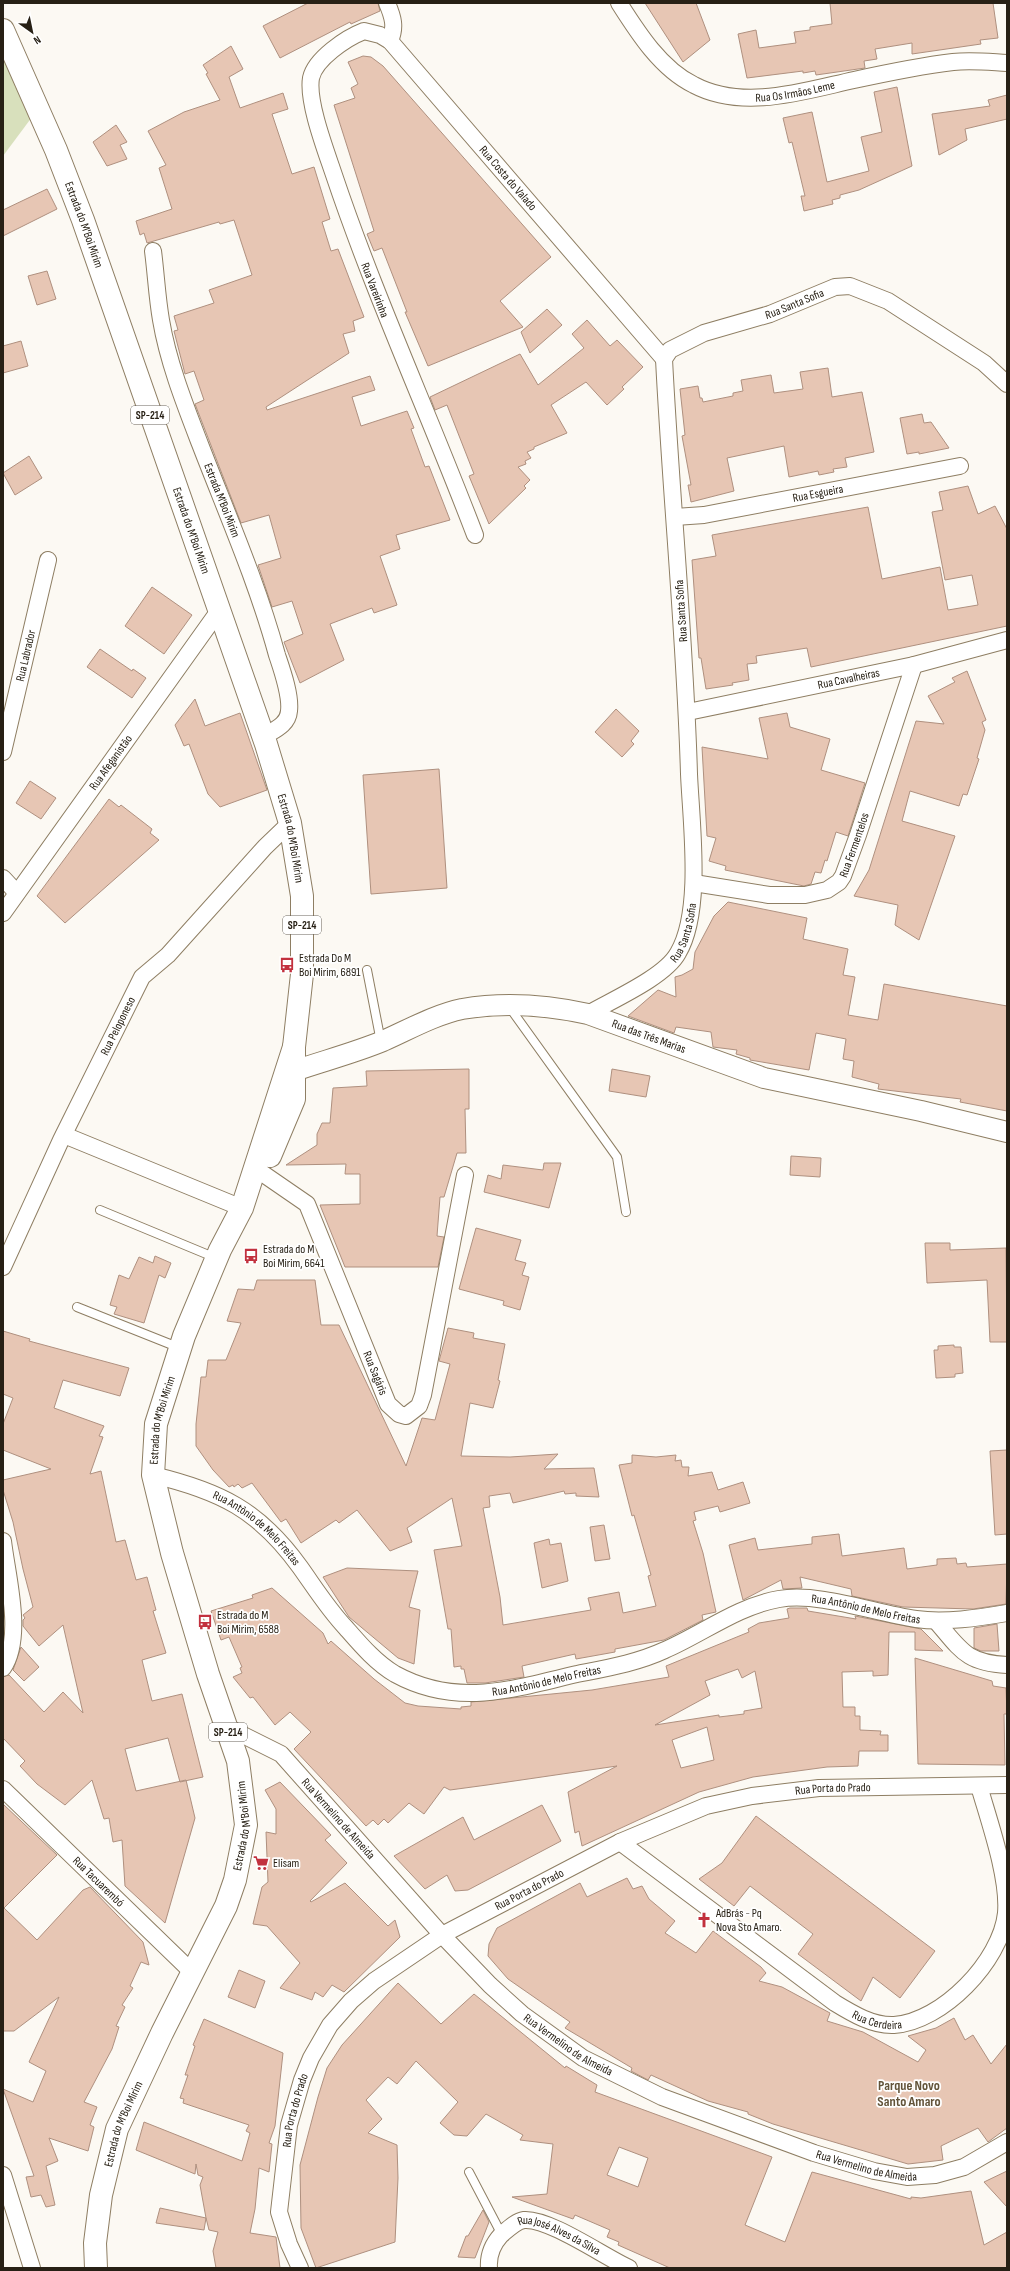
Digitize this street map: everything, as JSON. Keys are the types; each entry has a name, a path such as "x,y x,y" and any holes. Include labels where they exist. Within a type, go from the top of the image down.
{"main road":[{"name":"Estrada do M'Boi Mirim","path":"3,30 56,150 83,220 218,612 263,737 290,824 302,896 302,974 294,1047 294,1099 262,1173 244,1200"},
{"name":"Estrada do M'Boi Mirim","path":"96,2268 95,2243 101,2195 117,2129 162,2033 226,1906 235,1880 246,1825 238,1761 225,1726 172,1553 153,1475 156,1424 180,1348 217,1259 244,1200 294,1047"}],"street":[{"path":"387,3 393,16 394,30 390,41"},
{"name":"Rua Os Irmãos Leme","path":"619,3 650,47 671,70 694,86 729,96 755,98 811,90 953,62 1007,63"},
{"name":"Rua Costa do Valado","path":"338,46 364,31 380,35 390,41 664,359"},
{"name":"Rua Vareirinha","path":"338,46 316,67 311,78 310,93 324,143 372,283 475,535"},
{"name":"Estrada M'Boi Mirim","path":"153,251 161,321 170,360 200,444 221,493 266,615 282,671 290,708 289,716 281,726 263,737"},
{"name":"Rua Santa Sofia","path":"588,1014 629,991 673,961 686,933 694,883 688,712 664,359 670,350 704,333 770,314 835,287 850,286 888,301 984,363 1007,384"},
{"name":"Rua Esgueira","path":"675,517 704,515 960,466"},
{"name":"Rua Labrador","path":"3,752 48,560"},
{"name":"Rua Afeganistão","path":"3,913 16,892 218,612"},
{"name":"Rua Cavalheiras","path":"688,712 914,665 1007,640"},
{"name":"Rua Fermentelos","path":"694,883 769,895 805,895 827,890 838,882 843,876 858,835 914,665"},
{"name":"Rua Peloponeso","path":"3,1267 64,1135 142,978 168,955 265,847 290,824"},
{"path":"3,878 16,892"},
{"name":"Rua das Três Marias","path":"294,1071 381,1042 461,1010 508,1006 565,1009 588,1014 764,1078 920,1110 1007,1132"},
{"path":"64,1135 244,1200"},
{"name":"Rua Sagáris","path":"262,1173 308,1204 388,1404 399,1414 406,1416 418,1406 423,1395 465,1174"},
{"name":"Rua Antônio de Melo Freitas","path":"153,1475 192,1485 226,1498 260,1521 299,1565 331,1611 366,1650 392,1672 417,1685 439,1691 469,1694 500,1691 639,1660 665,1650 742,1611 778,1599 810,1598 898,1616 936,1621 1007,1613"},
{"path":"3,1541 13,1617 10,1653 3,1668"},
{"path":"936,1621 959,1648 971,1658 992,1664 1007,1665"},
{"name":"Rua Vermelino de Almeida","path":"225,1726 281,1754 442,1935 490,1985 522,2014 583,2058 662,2097 749,2130 874,2171 907,2177 935,2175 964,2167 1007,2142"},
{"name":"Rua Porta do Prado","path":"300,2268 288,2244 279,2212 289,2125 302,2080 311,2058 330,2025 352,2001 374,1982 442,1935 620,1842 706,1806 752,1796 819,1788 1007,1785"},
{"name":"Rua Cerdeira","path":"620,1842 835,2003 873,2022 894,2025 920,2019 941,2007 964,1987 981,1968 997,1941 1006,1914 1005,1890 995,1844 979,1786"},
{"name":"Rua Tacuarembó","path":"3,1790 193,1973"},
{"path":"3,2175 32,2268"},
{"name":"Rua José Alves da Silva","path":"489,2268 488,2256 496,2241 509,2228 523,2220 542,2222 628,2268"}],"lane":[{"path":"367,970 381,1042"},
{"path":"508,1006 616,1157 626,1212"},
{"path":"100,1210 217,1259"},
{"path":"77,1307 180,1348"},
{"path":"469,2172 502,2235"}],"green space":[{"path":"3,30 38,109 3,156"}],"building":[{"path":"308,3 378,3 380,11 351,24 350,22 280,58 263,26"},
{"path":"645,3 696,3 710,40 683,62"},
{"path":"830,3 993,3 998,38 980,40 981,44 912,54 912,43 875,49 877,59 864,61 865,68 816,75 815,71 803,73 803,71 747,78 738,34 756,30 759,48 796,43 794,32 810,30 810,27 832,24"},
{"path":"231,46 243,69 229,77 240,108 283,93 288,109 272,114 292,174 314,167 330,219 322,222 331,251 338,249 364,317 353,321 355,331 343,334 349,353 266,407 267,410 370,376 375,390 352,397 361,426 407,411 414,428 411,429 425,467 429,466 450,520 396,535 400,549 380,556 397,605 374,613 372,608 330,624 344,660 300,683 284,642 303,634 292,601 272,607 258,565 281,558 269,515 241,523 195,404 204,400 194,371 185,374 174,331 178,330 174,316 214,303 209,290 252,275 234,220 220,224 219,222 147,243 144,233 140,235 136,221 172,209 159,168 166,165 148,131 184,112 220,100 206,74 208,73 203,65"},
{"path":"363,56 371,57 383,66 551,257 500,301 523,327 428,366 405,312 407,312 382,248 374,251 367,234 374,231 334,105 355,98 351,88 358,84 348,62"},
{"path":"897,87 912,166 859,190 840,195 840,198 832,200 833,204 804,211 801,196 805,196 792,142 789,143 783,118 812,112 827,182 869,171 861,137 882,132 874,92"},
{"path":"1007,95 1007,119 965,129 967,140 939,155 932,114 990,106 988,100"},
{"path":"116,125 127,142 120,145 127,159 107,166 93,142"},
{"path":"47,189 57,209 3,236 3,210"},
{"path":"47,271 56,299 37,305 28,276"},
{"path":"547,309 562,325 530,353 521,332"},
{"path":"587,320 610,346 617,340 643,367 622,387 624,389 607,405 586,382 551,405 567,433 534,447 534,449 527,452 531,458 525,461 526,464 518,467 530,480 524,486 526,488 489,524 469,476 474,474 447,405 435,410 430,397 520,354 538,385 584,348 572,334"},
{"path":"21,341 28,366 3,373 3,346"},
{"path":"828,368 832,397 862,392 874,452 845,458 847,467 833,469 834,472 819,475 818,471 789,477 784,446 727,458 734,491 691,502 688,485 691,485 682,436 685,435 680,389 698,386 700,398 702,398 703,402 733,396 733,393 743,391 741,380 771,375 774,393 803,389 800,372"},
{"path":"922,414 924,423 931,422 949,448 919,454 919,452 907,454 900,418"},
{"path":"29,456 42,478 15,495 3,473"},
{"path":"968,486 978,514 995,506 1007,529 1007,626 811,667 807,648 756,656 757,663 747,664 749,680 732,683 733,685 706,689 701,658 699,658 692,560 716,556 712,535 868,507 882,579 940,567 948,610 978,605 972,575 945,580 932,512 943,510 939,492"},
{"path":"152,587 192,615 164,654 125,626"},
{"path":"100,649 132,671 133,669 146,678 132,698 87,667"},
{"path":"967,671 986,720 982,722 985,730 977,758 979,759 967,795 963,794 959,806 910,791 902,821 955,836 919,940 895,925 898,905 854,896 869,870 916,721 944,724 928,696 955,682 952,678"},
{"path":"195,699 205,726 240,713 267,790 220,807 208,794 189,744 184,746 175,725"},
{"path":"616,709 639,731 631,741 634,744 622,757 595,732"},
{"path":"787,713 790,727 830,739 821,770 865,783 848,836 836,832 827,861 825,860 821,873 815,872 811,884 804,886 725,870 726,866 709,861 716,838 707,836 702,747 768,759 759,718"},
{"path":"439,769 447,888 371,894 363,775"},
{"path":"30,781 56,798 41,819 16,803"},
{"path":"109,799 119,807 121,805 152,829 150,833 159,840 65,923 37,896"},
{"path":"728,902 807,918 803,939 848,949 843,975 855,977 848,1015 878,1020 884,984 1007,1006 1007,1111 960,1102 961,1099 878,1089 879,1084 852,1077 854,1061 843,1059 846,1039 816,1033 809,1070 750,1060 750,1058 736,1054 737,1050 713,1047 711,1032 676,1027 674,1033 628,1016 658,990 676,997 675,977 693,969 695,952 714,916"},
{"path":"469,1069 469,1109 465,1109 466,1153 457,1153 444,1197 440,1197 437,1236 444,1237 438,1267 345,1267 320,1205 360,1204 360,1174 345,1174 346,1164 286,1165 317,1145 317,1134 322,1123 330,1123 333,1088 367,1086 366,1071"},
{"path":"612,1069 650,1076 646,1097 609,1091"},
{"path":"791,1156 821,1158 820,1177 790,1175"},
{"path":"544,1163 561,1163 549,1208 484,1192 488,1175 501,1179 503,1165 543,1170"},
{"path":"476,1228 521,1240 515,1260 526,1263 522,1275 529,1277 520,1310 503,1305 504,1301 459,1289"},
{"path":"925,1243 950,1243 950,1250 1006,1248 1007,1342 990,1342 987,1280 927,1283"},
{"path":"155,1256 171,1263 165,1278 159,1275 144,1323 114,1314 117,1307 110,1305 119,1275 129,1279 139,1257 153,1263"},
{"path":"257,1280 315,1280 321,1325 339,1325 406,1466 422,1418 435,1420 450,1364 439,1361 448,1328 474,1333 473,1338 505,1344 498,1380 500,1381 493,1408 470,1403 461,1456 510,1457 558,1454 544,1469 594,1468 599,1497 576,1496 576,1493 565,1494 564,1491 513,1503 510,1493 489,1496 490,1507 483,1508 500,1597 503,1625 591,1610 588,1598 619,1592 623,1613 656,1606 648,1576 651,1575 634,1515 632,1516 619,1465 632,1463 632,1455 656,1457 676,1455 675,1461 681,1460 682,1467 689,1467 688,1476 712,1472 718,1490 743,1482 750,1503 720,1512 718,1506 694,1512 696,1520 693,1521 703,1553 716,1612 702,1615 703,1620 664,1640 615,1649 615,1652 576,1659 575,1654 522,1666 524,1677 485,1683 467,1683 464,1669 461,1669 461,1666 454,1667 451,1629 448,1629 434,1550 462,1546 452,1498 407,1528 412,1542 390,1551 357,1510 339,1523 336,1520 301,1543 286,1519 281,1522 252,1483 242,1488 238,1484 234,1487 233,1485 229,1487 213,1470 196,1446 196,1424 201,1377 206,1377 208,1360 226,1360 241,1323 227,1321 238,1289 254,1290"},
{"path":"3,1331 30,1339 29,1341 129,1368 120,1396 63,1380 54,1408 104,1426 99,1436 103,1437 90,1474 101,1471 116,1542 125,1540 136,1580 147,1577 156,1610 153,1611 166,1653 142,1660 152,1701 182,1694 203,1777 186,1781 195,1818 165,1923 125,1886 122,1840 113,1842 109,1818 104,1819 92,1780 65,1805 37,1784 20,1766 25,1761 3,1738 3,1677 9,1675 44,1712 63,1692 83,1713 63,1625 39,1646 23,1626 23,1620 25,1618 23,1615 33,1607 13,1522 3,1490 3,1480 51,1469 3,1450 3,1424 13,1398 3,1394","holes":["168,1738 180,1781 136,1791 125,1749"]},
{"path":"954,1345 954,1347 961,1347 963,1373 955,1374 955,1377 936,1378 934,1350 938,1350 938,1346"},
{"path":"1007,1450 1007,1534 995,1535 990,1451"},
{"path":"604,1525 610,1559 595,1561 590,1527"},
{"path":"839,1534 842,1556 904,1548 907,1569 937,1565 937,1559 956,1558 957,1564 966,1563 967,1567 1007,1564 1006,1604 973,1609 903,1607 852,1596 851,1589 800,1577 802,1588 783,1589 781,1580 743,1600 729,1545 755,1538 758,1550 812,1544 812,1537"},
{"path":"549,1539 550,1545 561,1543 568,1581 542,1588 534,1543"},
{"path":"347,1568 418,1571 409,1607 420,1610 414,1664 398,1658 349,1617 323,1577"},
{"path":"272,1588 323,1633 328,1644 331,1641 374,1679 405,1703 418,1706 461,1709 461,1707 471,1706 471,1702 592,1690 669,1677 666,1666 749,1632 748,1629 759,1623 789,1618 787,1609 790,1608 807,1608 808,1611 856,1619 855,1616 921,1629 943,1651 915,1650 915,1632 889,1632 888,1675 873,1676 873,1671 842,1672 843,1707 855,1707 855,1716 860,1716 860,1730 881,1731 880,1735 888,1735 888,1751 859,1751 858,1766 827,1767 753,1777 699,1792 582,1846 579,1831 575,1833 568,1792 617,1766 450,1790 444,1787 424,1814 409,1803 388,1823 384,1819 378,1825 373,1820 366,1826 294,1749 311,1732 290,1712 275,1725 253,1697 250,1698 233,1677 242,1673 240,1668 242,1667 229,1637 221,1640 211,1611 253,1598 252,1595","holes":["738,1669 742,1678 755,1671 762,1708 744,1711 744,1714 719,1717 719,1715 655,1725 710,1695 705,1681","707,1727 714,1760 681,1768 672,1740"]},
{"path":"997,1624 999,1651 981,1651 974,1648 974,1628"},
{"path":"21,1647 39,1667 24,1681 13,1670"},
{"path":"915,1658 992,1681 993,1686 1006,1688 1007,1714 1004,1714 1005,1765 918,1764"},
{"path":"280,1782 331,1835 325,1840 347,1863 310,1901 311,1902 345,1883 388,1926 395,1920 400,1937 344,1992 332,1985 323,1997 315,1992 312,2000 280,1988 300,1963 267,1926 253,1924 262,1887 268,1882 266,1832 276,1834 276,1809 265,1790"},
{"path":"3,1804 57,1855 4,1908 37,1940 83,1890 90,1887 143,1942 149,1965 141,1962 130,1986 133,1988 122,2005 125,2007 116,2026 119,2027 112,2049 84,2102 97,2107 90,2125 94,2127 88,2151 49,2138 58,2161 46,2166 55,2205 46,2207 41,2195 31,2197 26,2177 34,2176 3,2089 33,2102 46,2071 29,2062 59,1997 14,2031 3,2031"},
{"path":"542,1805 561,1841 468,1890 455,1891 447,1875 425,1889 394,1856 463,1817 474,1840"},
{"path":"756,1816 935,1951 900,1998 873,1977 861,2001 798,1954 813,1934 750,1886 734,1906 699,1879 722,1863"},
{"path":"627,1878 633,1889 642,1886 649,1899 675,1921 665,1933 696,1953 713,1931 761,1967 766,1973 759,1981 782,1987 830,2013 827,2021 863,2032 918,2062 926,2050 908,2036 936,2028 954,2018 965,2040 973,2035 991,2064 1007,2044 1007,2128 988,2142 978,2128 941,2146 943,2160 908,2164 773,2124 748,2114 748,2112 708,2101 651,2075 648,2080 631,2071 632,2068 565,2028 570,2022 508,1979 488,1956 489,1944 497,1928 580,1883 587,1897"},
{"path":"239,1970 265,1981 255,2008 228,1997"},
{"path":"398,1983 441,2024 474,1994 565,2068 566,2066 597,2085 595,2092 772,2157 745,2225 785,2242 812,2172 911,2199 911,2197 921,2198 971,2191 984,2245 1007,2232 1007,2268 670,2268 618,2245 619,2242 607,2237 610,2230 575,2215 573,2219 512,2197 547,2194 553,2144 520,2140 523,2135 486,2114 467,2136 454,2135 440,2123 458,2102 416,2061 397,2084 388,2077 366,2100 382,2119 368,2133 397,2145 398,2178 395,2242 316,2268 301,2228 300,2165 327,2068 342,2045","holes":["619,2147 648,2158 638,2187 607,2175"]},
{"path":"204,2019 283,2053 275,2126 269,2143 272,2144 269,2172 259,2168 255,2209 250,2233 276,2237 280,2268 216,2268 213,2251 218,2232 209,2230 200,2185 203,2177 198,2175 196,2164 195,2174 136,2150 144,2122 242,2161 250,2133 246,2131 249,2125 183,2103 184,2099 180,2098 188,2075 185,2075 195,2046 193,2045"},
{"path":"1007,2171 1007,2207 984,2182"},
{"path":"160,2208 206,2218 204,2230 156,2223"},
{"path":"483,2210 489,2222 475,2258 458,2257 466,2236 468,2236"}],"place":[{"name":"Estrada Do M Boi Mirim, 6891","path":"287,965"},
{"name":"Estrada do M Boi Mirim, 6641","path":"251,1256"},
{"name":"Estrada do M Boi Mirim, 6588","path":"205,1622"},
{"name":"Elisam","path":"261,1863"},
{"name":"AdBrás - Pq Nova Sto Amaro.","path":"704,1920"}],"district":[{"name":"Parque Novo Santo Amaro","path":"909,2094"}]}
